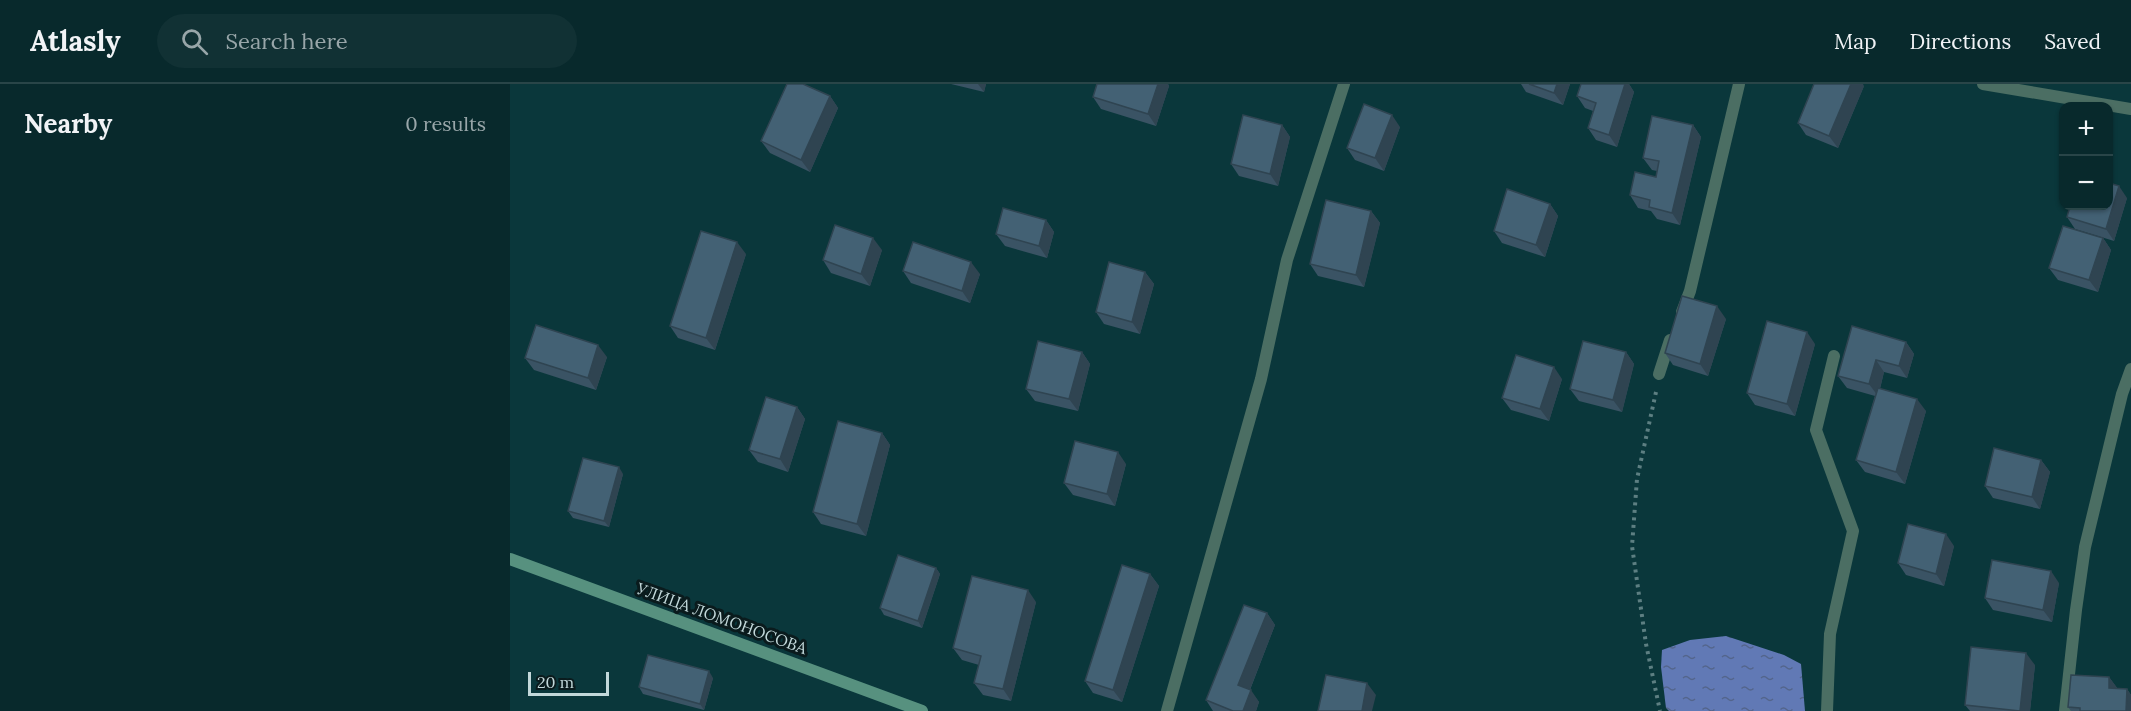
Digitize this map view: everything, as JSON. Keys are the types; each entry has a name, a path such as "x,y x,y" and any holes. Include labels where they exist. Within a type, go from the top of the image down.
{"street":[{"path":"1167,711 1261,380 1287,260 1344,84"},
{"path":"1659,374 1690,291 1739,84"},
{"path":"1983,84 2131,109"},
{"path":"1827,711 1830,634 1853,531 1816,430 1834,356"},
{"path":"2065,711 2085,547 2122,394 2131,369"},
{"name":"УЛИЦА ЛОМОНОСОВА","path":"510,559 890,705 922,711"}],"path":[{"path":"1659,374 1637,479 1632,546 1646,644 1660,711"}],"water":[{"path":"1726,636 1784,655 1801,664 1805,711 1669,711 1666,708 1661,667 1662,650 1690,640"}],"building":[{"path":"787,84 803,84 830,96 801,160 761,141"},
{"path":"1097,84 1158,84 1148,114 1093,97"},
{"path":"1529,84 1557,84 1554,93"},
{"path":"1581,84 1625,84 1609,135 1588,128 1596,103 1577,96"},
{"path":"1814,84 1851,84 1829,136 1798,123"},
{"path":"1364,104 1392,115 1375,158 1347,148"},
{"path":"1243,115 1282,125 1270,174 1231,164"},
{"path":"1652,116 1693,125 1672,213 1649,207 1650,200 1630,195 1635,172 1656,177 1659,161 1643,158"},
{"path":"2113,184 2119,186 2113,206"},
{"path":"1507,189 1550,204 1536,245 1494,231"},
{"path":"1326,200 1371,211 1356,275 1310,264"},
{"path":"1003,208 1046,220 1039,246 996,234"},
{"path":"2069,210 2112,210 2106,229 2067,217"},
{"path":"835,225 873,238 861,274 823,260"},
{"path":"2063,226 2103,238 2089,280 2049,268"},
{"path":"701,231 737,242 706,338 670,326"},
{"path":"913,242 971,262 962,291 903,271"},
{"path":"1109,262 1145,272 1132,322 1096,312"},
{"path":"1682,296 1717,306 1700,364 1665,353"},
{"path":"1767,321 1807,332 1787,404 1747,393"},
{"path":"536,325 598,345 588,378 525,358"},
{"path":"1852,326 1906,342 1899,366 1876,360 1869,384 1838,376"},
{"path":"1038,341 1082,352 1069,399 1026,389"},
{"path":"1583,341 1626,352 1613,400 1570,389"},
{"path":"1516,355 1554,367 1540,409 1502,398"},
{"path":"1878,388 1917,399 1896,472 1856,460"},
{"path":"766,397 797,407 780,459 749,450"},
{"path":"838,421 882,433 857,524 813,512"},
{"path":"1075,441 1118,452 1107,494 1064,483"},
{"path":"1994,448 2041,460 2032,497 1985,486"},
{"path":"583,458 619,467 604,521 568,511"},
{"path":"1908,524 1946,534 1936,574 1898,563"},
{"path":"898,555 936,568 918,621 880,608"},
{"path":"1992,560 2051,571 2043,610 1985,598"},
{"path":"1122,565 1150,574 1113,690 1085,681"},
{"path":"972,576 1028,590 1003,689 974,683 981,656 953,648"},
{"path":"1244,605 1267,613 1238,685 1251,690 1243,711 1233,711 1206,700"},
{"path":"1971,647 2026,653 2020,711 1965,705"},
{"path":"648,655 709,671 700,704 639,687"},
{"path":"1326,675 1367,683 1362,711 1318,711"},
{"path":"2071,675 2109,677 2109,688 2127,689 2126,711 2080,711 2080,708 2068,707"}]}
